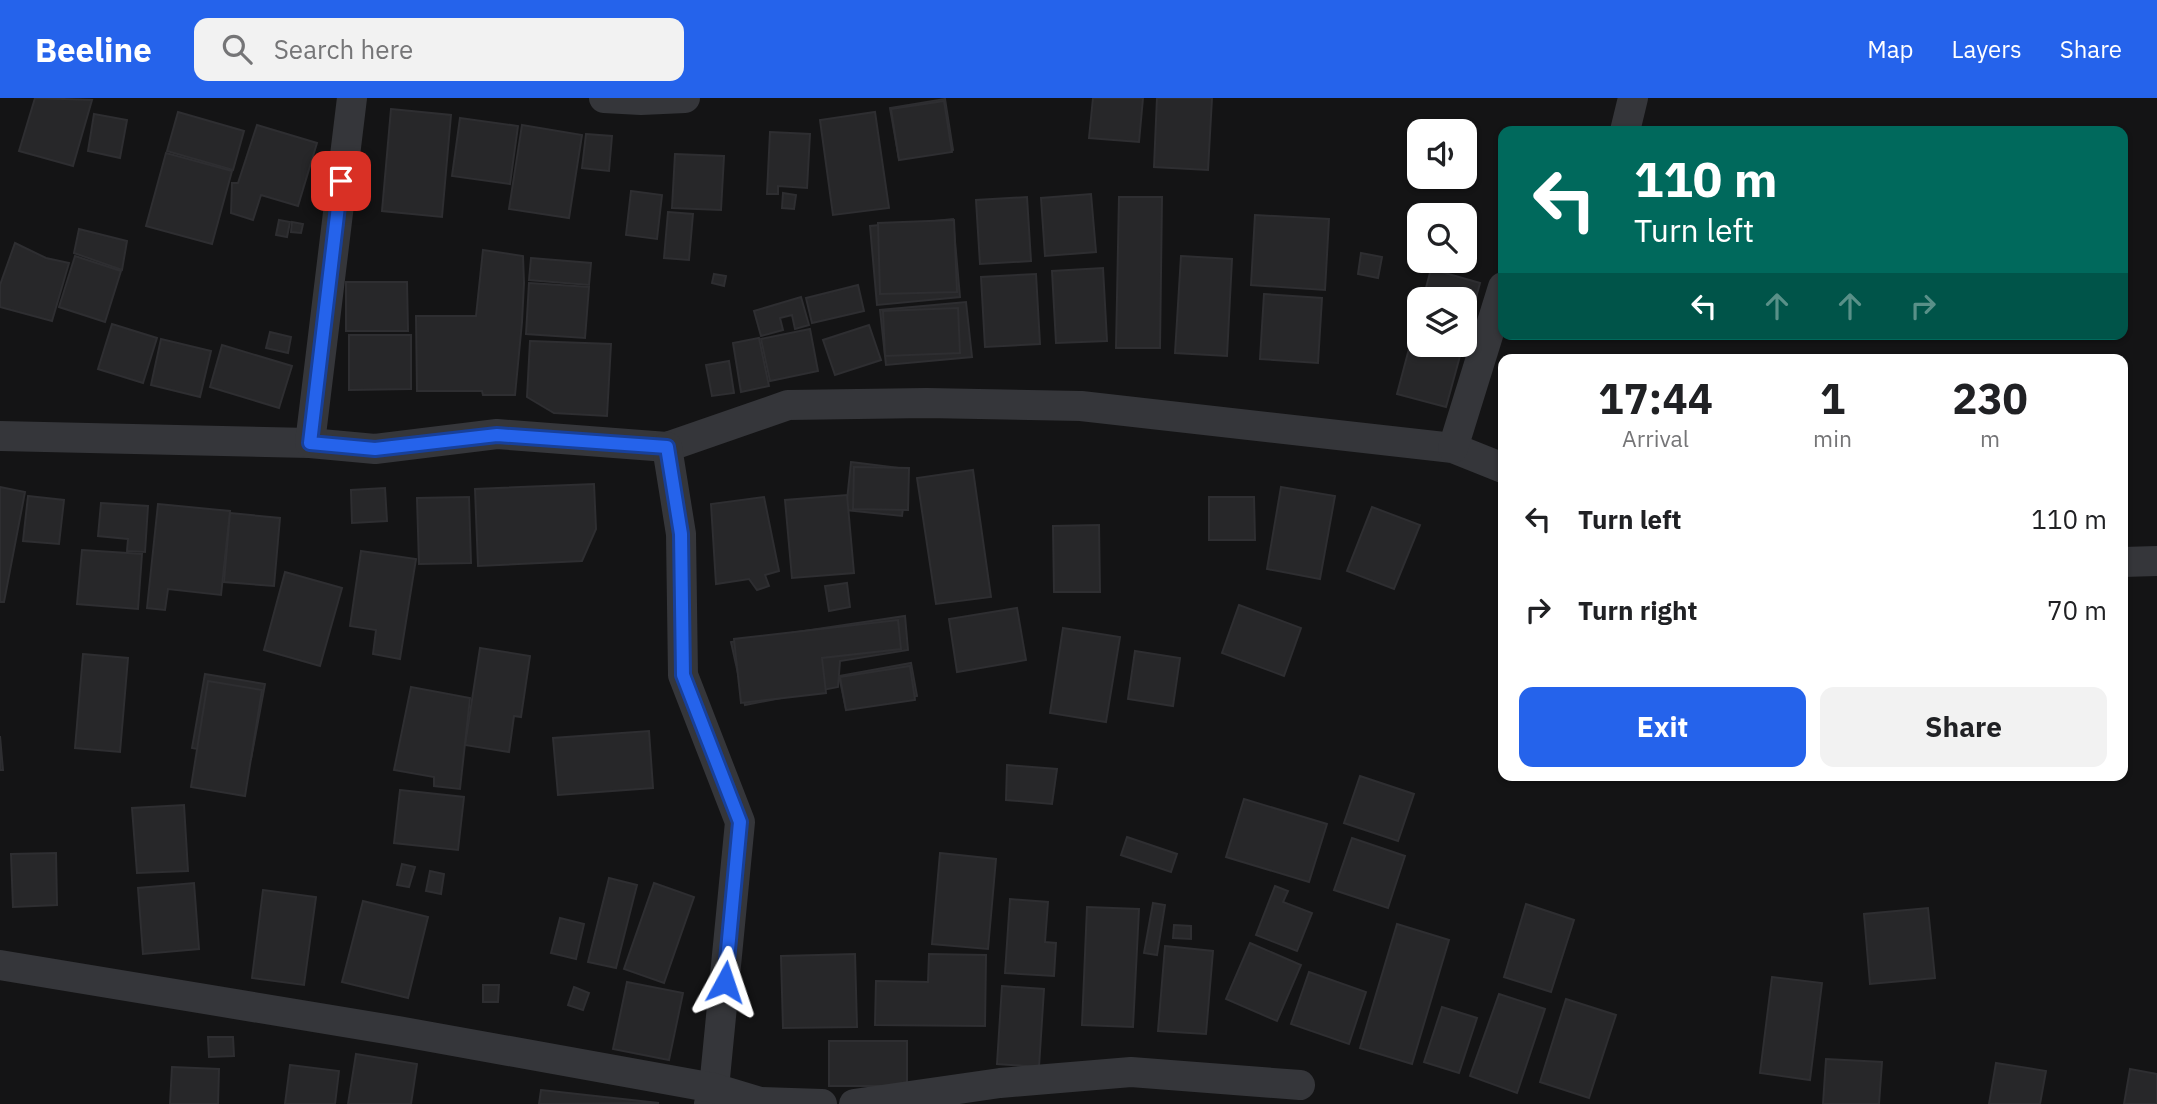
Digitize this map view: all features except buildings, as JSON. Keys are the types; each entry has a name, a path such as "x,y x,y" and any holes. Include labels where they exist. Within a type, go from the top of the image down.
{"street":[{"path":"604,98 685,98"},
{"path":"1626,126 1633,98"},
{"path":"310,443 351,99"},
{"path":"1453,448 1498,303"},
{"path":"0,436 310,443 375,449 497,435 667,447 788,405 927,403 1081,406 1453,448 1498,466"},
{"path":"667,447 681,534 683,675 740,822 712,1096"},
{"path":"2128,562 2157,561"},
{"path":"0,965 398,1031 712,1096 760,1102 822,1104"},
{"path":"854,1104 1000,1083 1131,1072 1300,1085"}],"route":[{"path":"341,181 310,443 375,449 497,435 667,447 681,534 683,675 740,822 725,982"}]}
